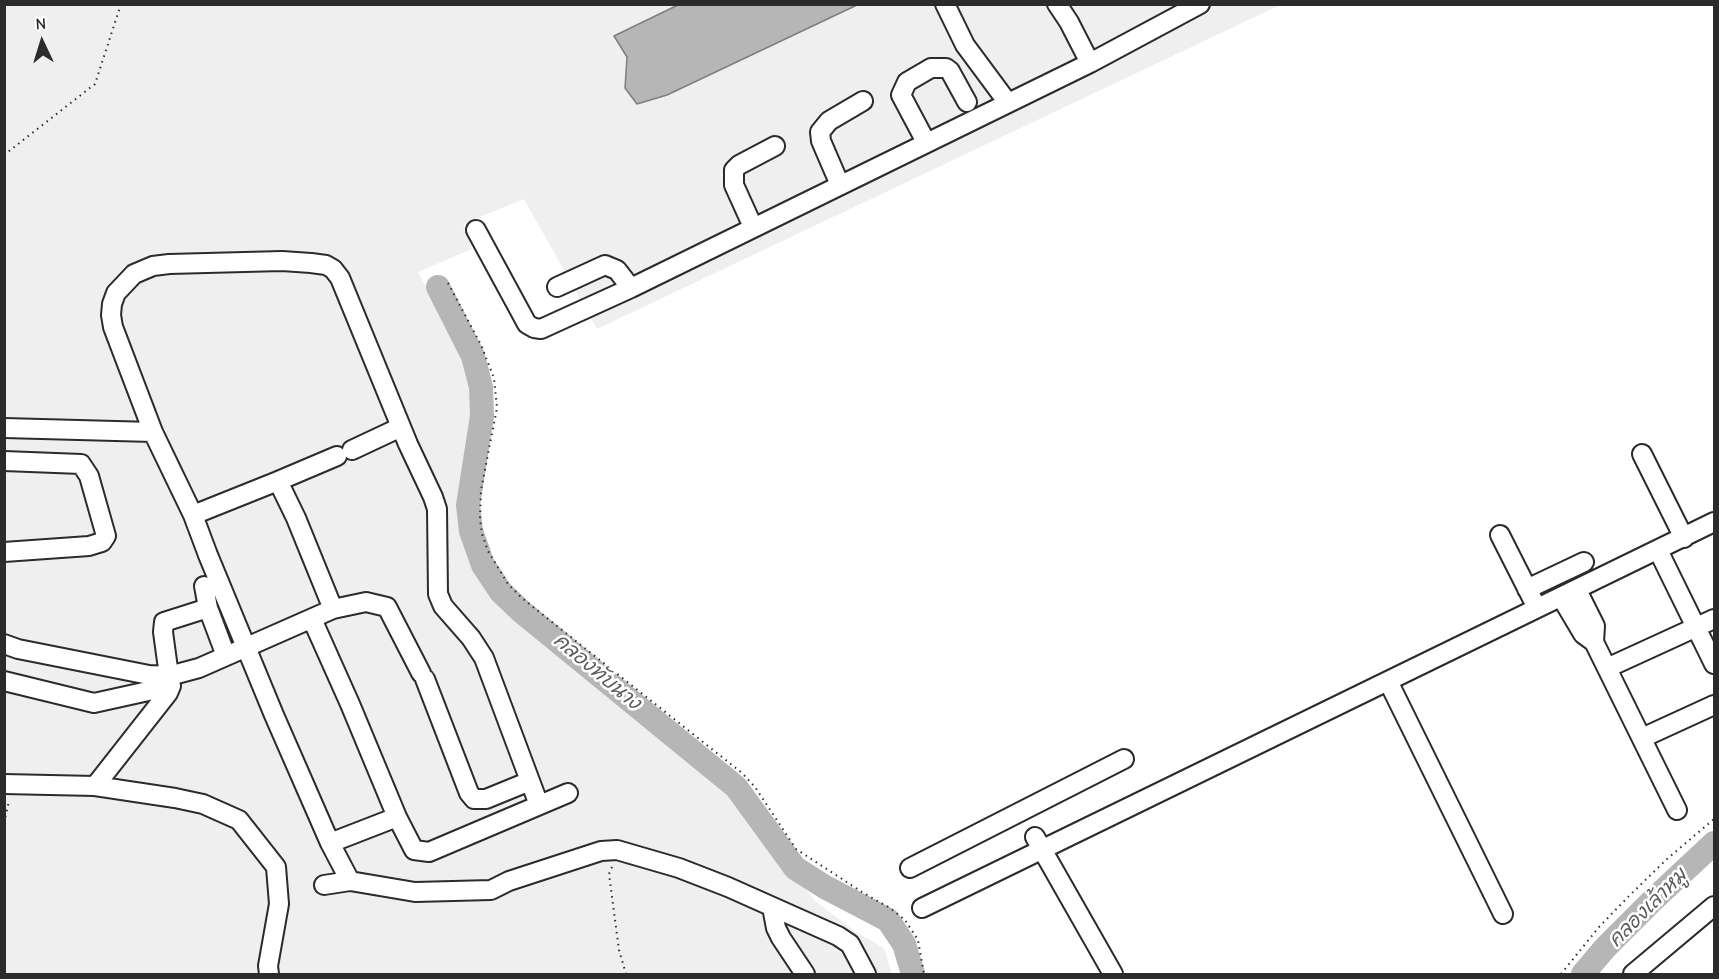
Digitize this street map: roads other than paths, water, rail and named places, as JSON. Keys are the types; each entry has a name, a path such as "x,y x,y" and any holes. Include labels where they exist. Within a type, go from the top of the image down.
{"lane":[{"path":"945,4 965,45 1008,104"},
{"path":"1057,4 1090,63"},
{"path":"476,230 527,324 534,328 542,328 631,288 1090,63 1175,10 1200,4"},
{"path":"926,142 901,95 907,82 931,68 946,68 950,71 967,102"},
{"path":"840,185 821,141 820,132 829,121 863,101"},
{"path":"753,227 734,185 734,170 775,146"},
{"path":"350,881 330,843 208,555 193,514 153,432 113,327 112,304 116,293 134,274 153,266 282,261 326,265 333,269 340,278 437,509 438,594 443,606 484,658 539,805"},
{"path":"557,287 605,265 618,270 631,288"},
{"path":"193,514 345,453 401,427"},
{"path":"4,428 153,432"},
{"path":"1642,454 1684,538"},
{"path":"4,462 81,464 89,476 106,536 102,542 89,546 4,552"},
{"path":"278,481 296,518 333,609"},
{"path":"922,908 1036,840 1388,681 1714,522"},
{"path":"1500,535 1537,608"},
{"path":"1658,550 1714,664"},
{"path":"1527,589 1584,562"},
{"path":"204,586 208,608 226,656"},
{"path":"1569,593 1595,626 1594,642 1677,810"},
{"path":"4,681 94,703 170,681 333,609 366,602 387,606 423,676 469,793 474,799 486,799 530,781"},
{"path":"95,786 160,705 170,681 163,632 164,622 208,608"},
{"path":"1607,668 1714,619"},
{"path":"312,620 397,817 414,850 429,852 567,793"},
{"path":"4,644 18,649 170,681"},
{"path":"1388,681 1503,914"},
{"path":"1641,738 1714,705"},
{"path":"910,868 1124,759"},
{"path":"9,784 95,786 175,798 203,804 239,820 276,867 279,904 268,966 269,975"},
{"path":"1023,812 1036,840 1113,975"},
{"path":"330,843 397,817"},
{"path":"324,885 350,881 415,892 491,890 509,881 601,851 617,850 679,868 838,936 850,944 866,975"},
{"path":"1633,975 1714,906"},
{"path":"772,907 776,928 781,939 805,975"}],"waterway":[{"name":"คลองทับนาง","path":"438,287 473,356 481,387 482,416 468,505 471,531 483,565 501,592 522,612 736,787 795,868 825,887 888,920 904,944 913,974"},
{"name":"คลองเล้าหมู","path":"1583,974 1605,948 1714,843"}]}
